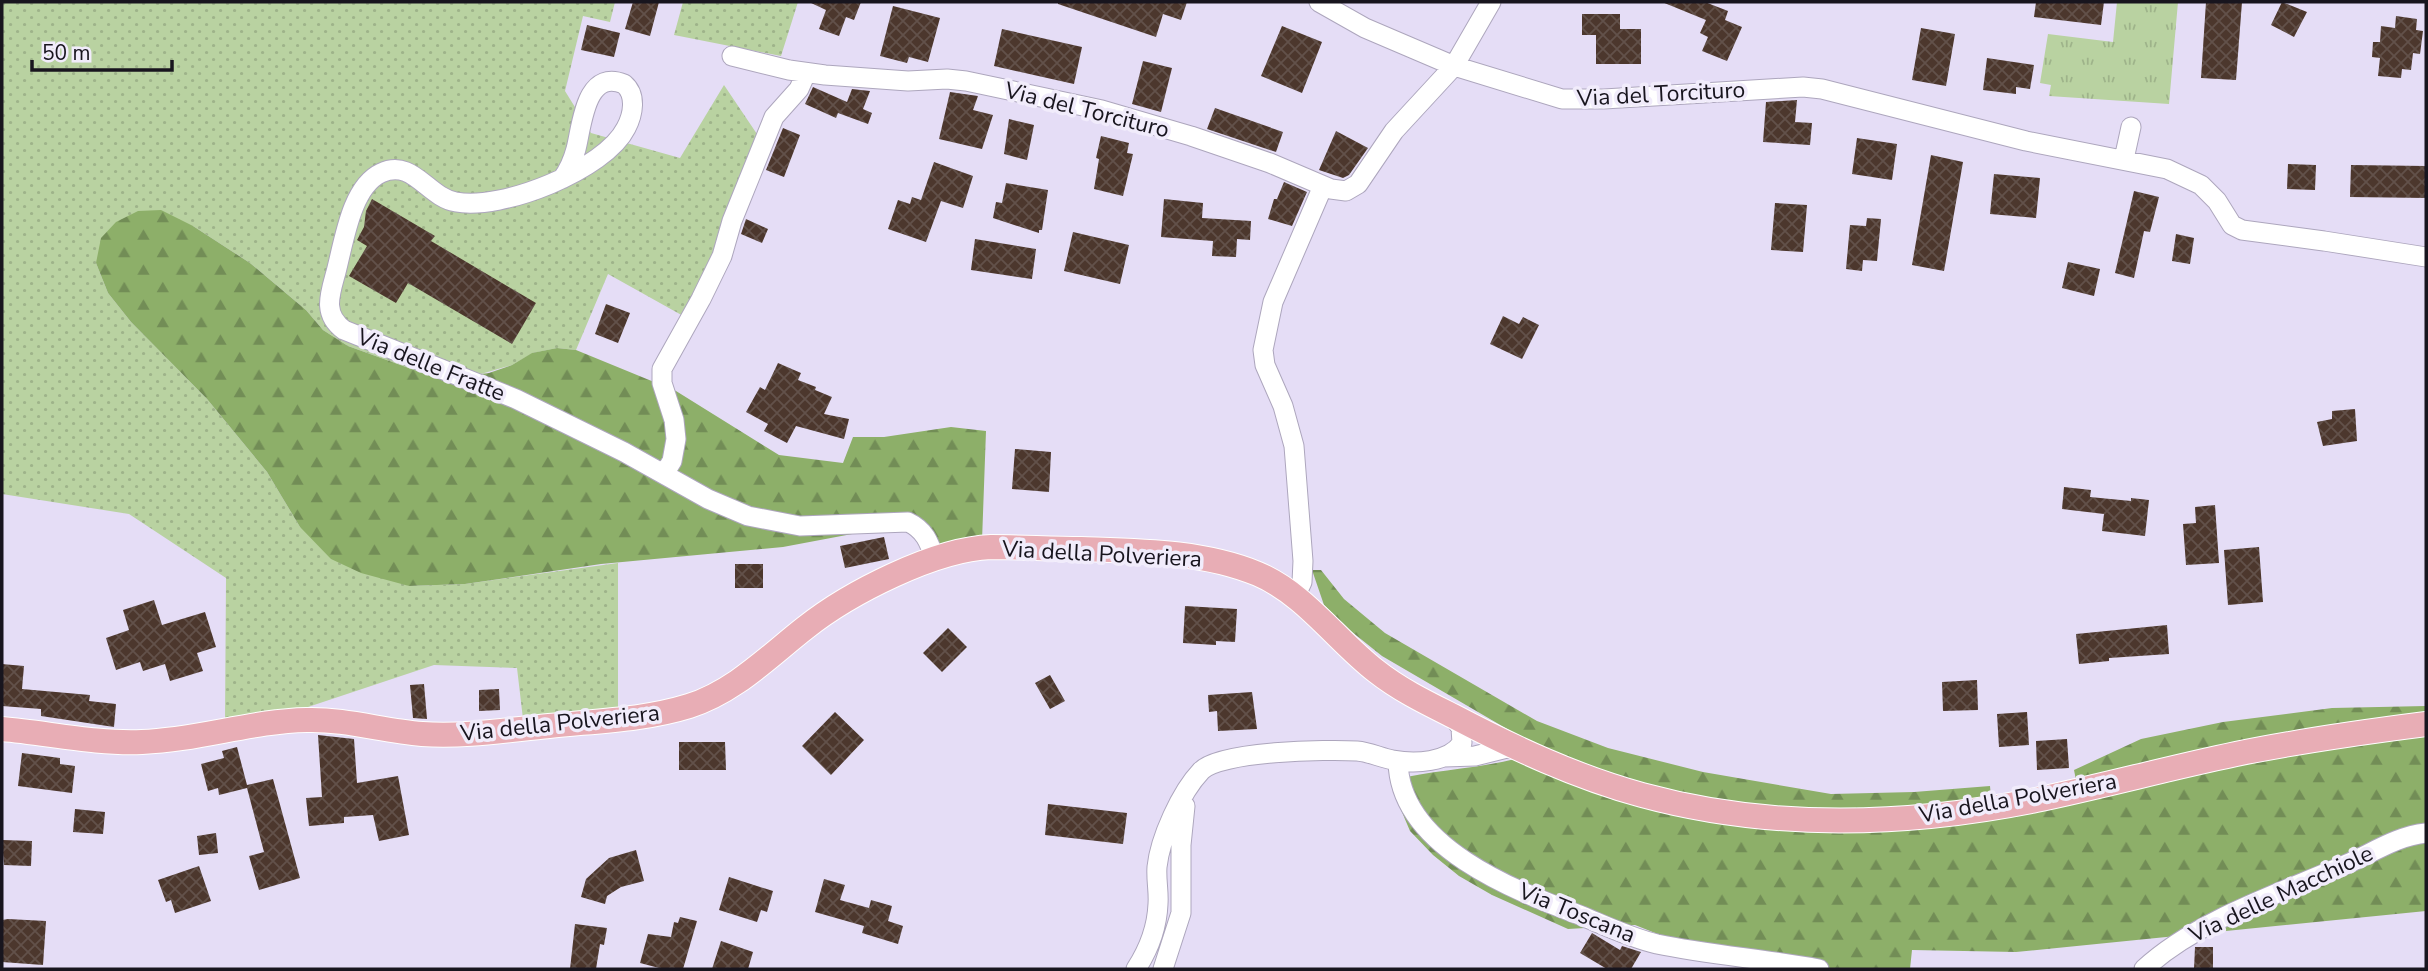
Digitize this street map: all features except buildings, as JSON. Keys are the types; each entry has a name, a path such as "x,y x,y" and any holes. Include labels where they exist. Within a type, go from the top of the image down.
{"main road":[{"name":"Via della Polveriera","path":"2,729 140,742 301,720 351,722 428,735 479,733 656,714 695,704 725,690 835,607 871,586 935,559 968,550 994,547 1179,555 1241,568 1275,583 1295,597 1370,666 1407,692 1488,735 1578,774 1636,794 1684,806 1744,814 1804,819 1889,819 1961,812 2034,800 2252,751 2321,738 2426,724"}],"street":[{"path":"1319,2 1365,28 1454,66 1491,2"},
{"name":"Via del Torcituro","path":"732,56 806,73 908,81 956,79 1083,106 1212,143 1338,191 1346,191 1358,184 1394,131 1454,66 1562,99 1813,88 2026,141 2152,164 2190,178 2209,192 2232,225 2242,230 2426,257"},
{"path":"664,474 672,461 676,439 674,420 662,383 662,369 717,267 732,221 774,117 799,89 806,73"},
{"name":"Via delle Fratte","path":"562,179 572,163 584,109 590,97 603,84 614,81 624,84 631,93 633,106 626,129 609,148 562,179 547,186 497,201 467,204 442,198 406,170 381,173 369,180 357,198 329,298 330,313 344,330 516,399 732,510 765,521 821,527 908,522 926,536 935,559"},
{"path":"2124,159 2131,127"},
{"path":"1295,597 1302,582 1303,561 1294,446 1283,406 1265,365 1263,349 1273,302 1323,186"},
{"path":"1453,716 1463,738 1453,756"},
{"path":"1453,756 1487,747 1490,742 1488,735"},
{"path":"1136,969 1149,947 1156,924 1157,870 1163,841 1183,797 1205,767 1217,761 1252,755 1357,751 1398,761 1421,761 1507,748 1520,749"},
{"name":"Via Toscana","path":"1398,761 1404,790 1424,825 1451,852 1495,879 1544,902 1648,941 1749,964 1819,969"},
{"path":"1163,969 1180,922 1183,816 1188,793 1196,776"},
{"name":"Via delle Macchiole","path":"2144,969 2199,929 2396,840 2426,834"}],"green space":[{"path":"2,2 615,2 610,22 583,16 565,91 591,133 680,158 724,85 759,137 712,264 685,317 608,274 576,350 557,348 533,353 512,365 474,376 447,378 417,371 348,346 323,330 306,310 250,263 193,226 96,263 108,293 131,322 207,399 267,472 300,527 409,586 465,584 618,563 618,708 523,719 517,668 434,665 308,707 225,719 226,578 129,514 2,494"},
{"path":"683,2 798,2 781,56 674,35"},
{"path":"2117,2 2178,2 2169,104 2049,96 2051,85 2040,83 2048,34 2113,42"},
{"path":"161,210 193,226 250,263 306,310 323,330 348,346 417,371 447,378 489,373 512,365 532,353 557,348 576,350 676,391 779,455 843,463 853,437 884,437 951,427 986,431 982,541 942,549 921,521 783,547 601,564 465,584 409,586 361,573 331,559 300,527 267,472 207,399 131,322 108,293 96,263 101,238 116,222 138,211"},
{"path":"1312,570 1321,570 1344,599 1385,633 1537,721 1608,748 1703,772 1831,794 1914,792 1990,786 1991,797 2076,780 2074,770 2141,739 2223,722 2332,708 2426,706 2426,911 2016,952 1912,950 1910,969 1746,969 1635,925 1568,929 1492,895 1459,876 1433,855 1410,831 1396,798 1393,780 1515,759 1526,740 1382,656 1324,605"}]}
